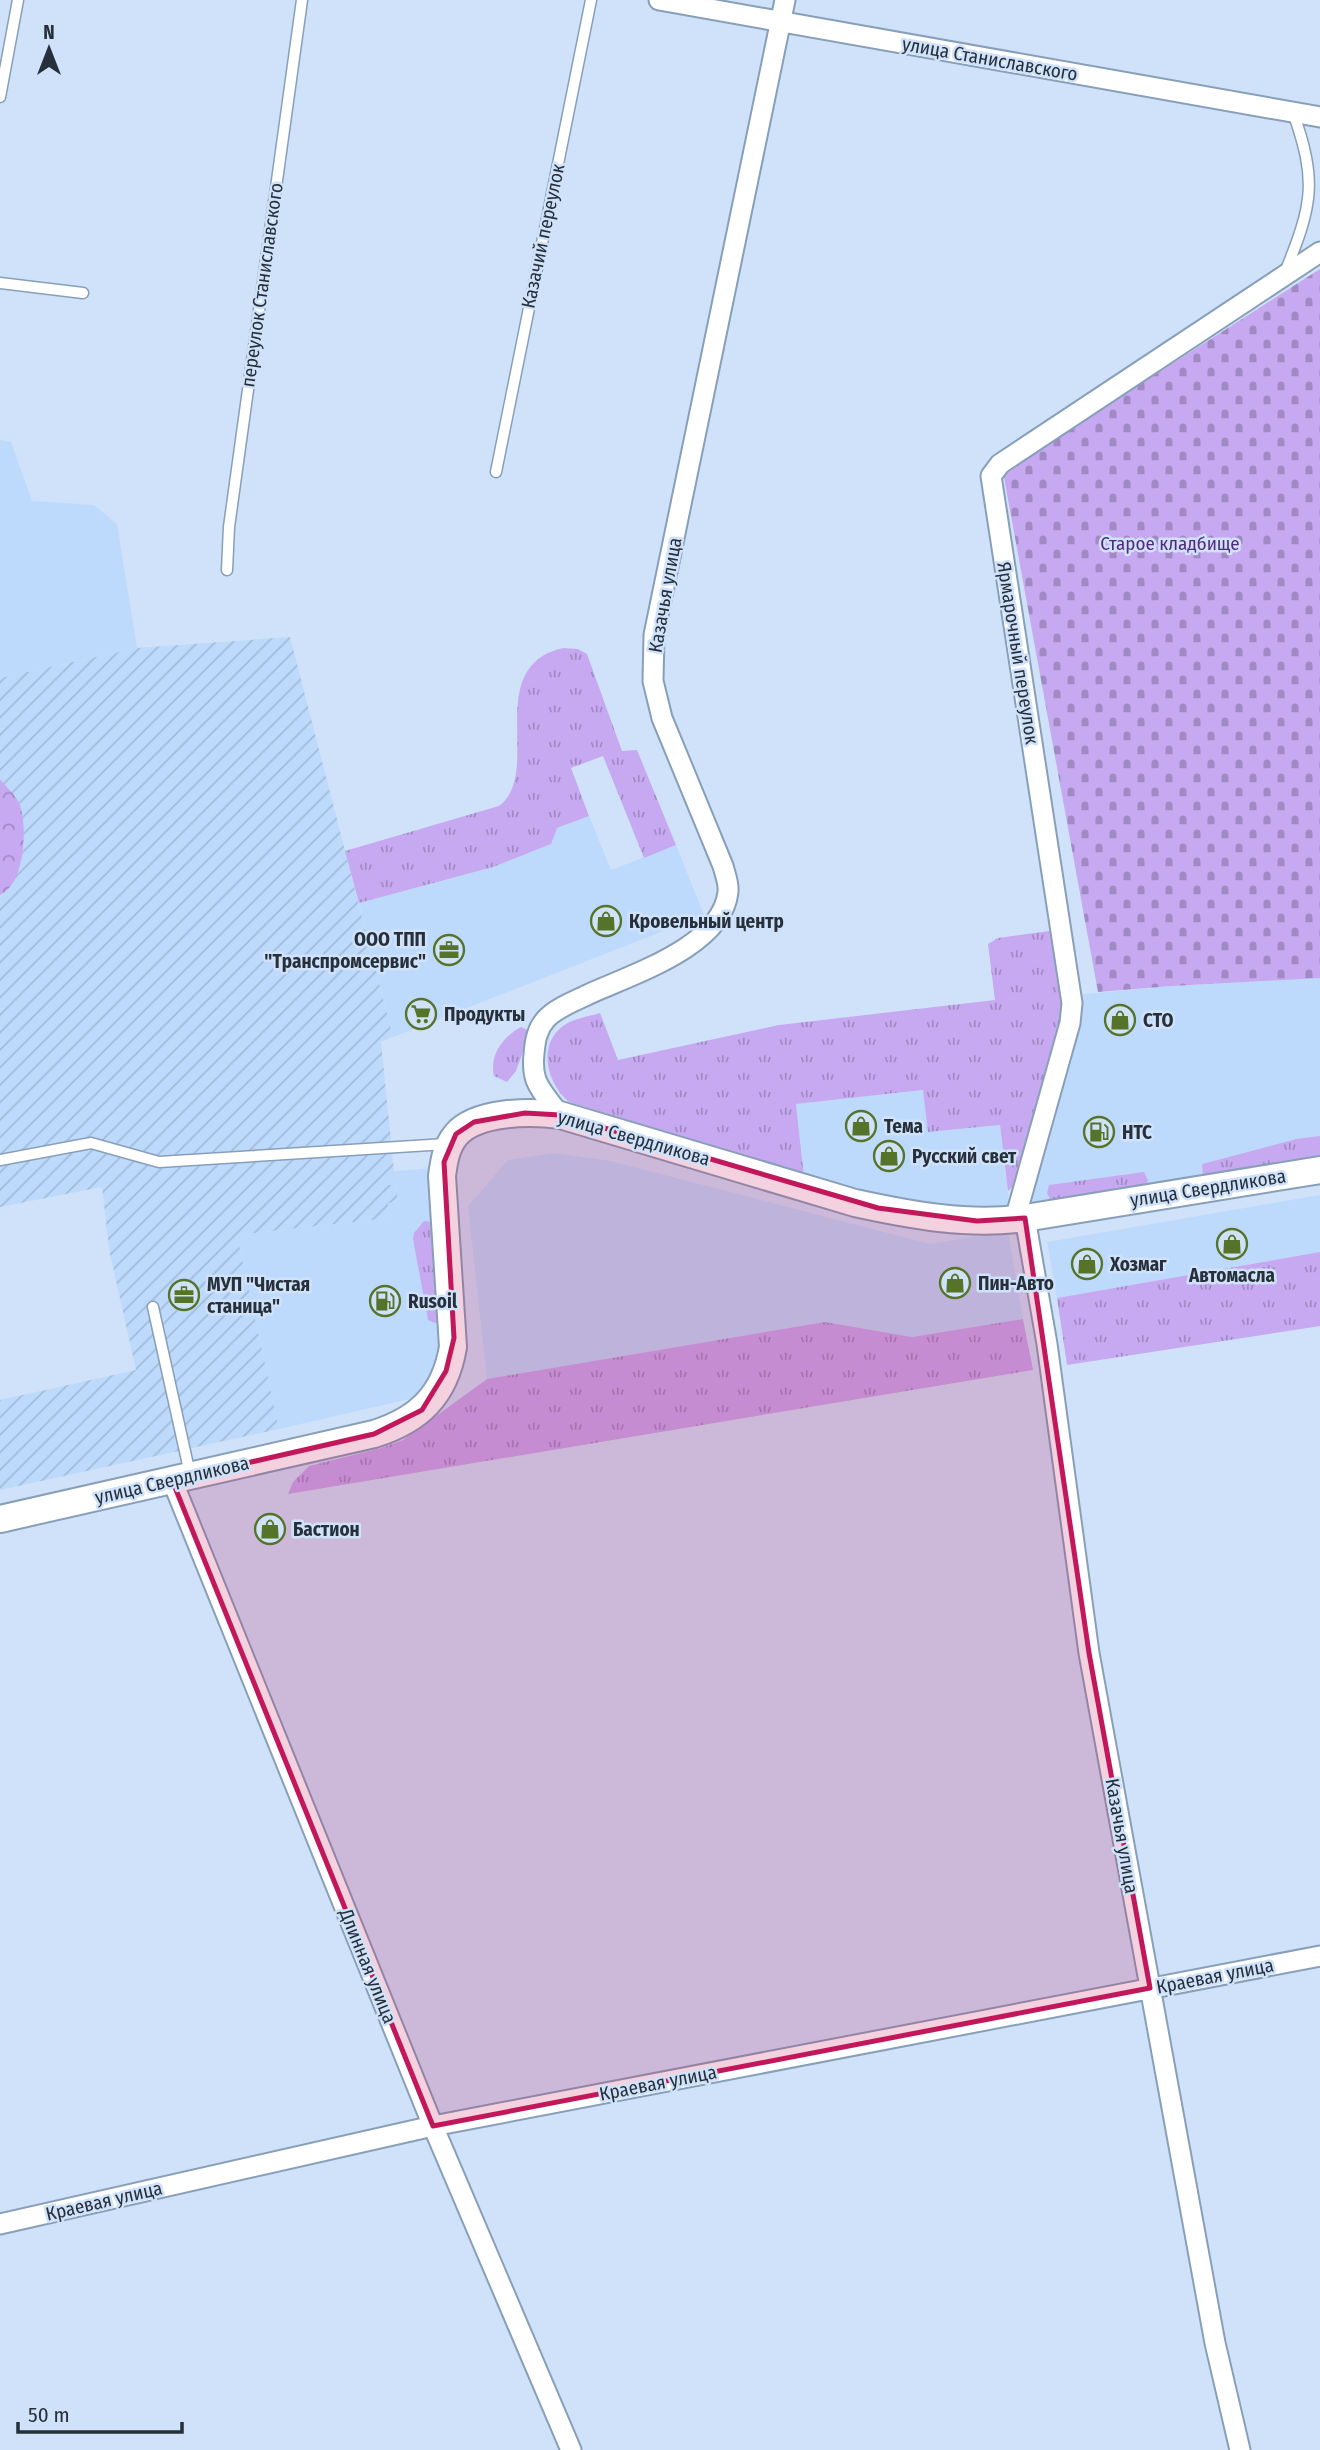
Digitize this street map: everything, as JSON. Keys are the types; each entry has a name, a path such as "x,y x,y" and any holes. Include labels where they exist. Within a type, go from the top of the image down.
{"street":[{"name":"улица Станиславского","path":"659,0 1320,117"},
{"name":"Казачья улица","path":"560,1115 535,1078 533,1064 540,1027 547,1017 695,942 718,917 728,896 728,883 723,866 662,718 653,681 652,657 654,635 785,0"},
{"name":"Ярмарочный переулок","path":"1021,1219 1070,1023 1072,1003 992,476 1000,464 1320,251"},
{"name":"улица Свердликова","path":"0,1519 374,1434 406,1422 422,1410 446,1371 452,1357 454,1338 442,1176 450,1144 456,1134 466,1125 484,1119 525,1113 560,1115 855,1203 949,1219 977,1221 1021,1219 1320,1170"},
{"name":"Казачья улица","path":"1021,1219 1047,1344 1090,1653 1215,2343 1240,2450"},
{"name":"Длинная улица","path":"181,1478 433,2126 571,2450"},
{"name":"Краевая улица","path":"0,2224 433,2126 1320,1956"}],"lane":[{"path":"0,97 18,0"},
{"name":"переулок Станиславского","path":"227,570 229,527 302,0"},
{"name":"Казачий переулок","path":"496,472 591,0"},
{"path":"1284,276 1304,224 1310,192 1307,154 1293,112"},
{"path":"0,283 83,293"},
{"path":"0,1160 92,1143 159,1162 450,1144"},
{"path":"153,1307 181,1478"}],"highlighted area":[{"path":"525,1113 560,1115 878,1208 977,1221 1025,1218 1089,1653 1150,1988 433,2126 172,1480 374,1434 422,1410 446,1371 454,1338 444,1162 456,1134 474,1122"}],"shaded area":[{"path":"0,440 11,442 32,501 94,505 117,524 137,648 0,678"},
{"path":"290,637 393,1037 381,1042 394,1171 385,1173 387,1185 396,1185 398,1202 388,1203 390,1218 237,1235 279,1429 0,1490 0,1400 136,1370 109,1249 102,1187 0,1207 0,678 137,648"},
{"path":"589,816 611,870 676,845 704,915 393,1037 359,903 493,867 557,828"},
{"path":"1320,978 1320,1136 1296,1139 1202,1164 1203,1179 1024,1205 1076,995 1172,986"},
{"path":"924,1090 928,1132 1000,1125 1010,1210 904,1205 804,1177 796,1104"},
{"path":"554,1153 611,1161 930,1244 1008,1231 1023,1319 912,1337 825,1322 487,1379 468,1206 508,1160"},
{"path":"433,1168 444,1352 418,1397 279,1429 237,1235 390,1218 388,1203 398,1202 396,1185 386,1186 385,1172"},
{"path":"1320,1195 1320,1252 1057,1298 1047,1242"}],"green space":[{"name":"Старое кладбище","path":"1320,269 1320,978 1098,992 1003,472"},
{"path":"563,648 578,649 587,654 622,751 637,750 676,845 644,858 603,756 571,768 589,816 557,828 551,844 493,867 359,903 345,851 499,806 511,790 516,770 519,697 525,676 539,659"},
{"path":"0,779 18,801 24,832 19,871 9,888 0,895"},
{"path":"1049,931 1053,936 1061,979 1063,1011 1018,1182 1008,1191 1000,1125 928,1132 923,1090 796,1104 804,1177 569,1102 555,1085 551,1075 548,1054 555,1034 572,1021 600,1013 618,1060 779,1025 995,1000 988,944 998,938"},
{"path":"521,1027 528,1030 529,1035 516,1071 507,1082 494,1076 494,1061 503,1041"},
{"path":"1320,1136 1320,1161 1203,1179 1202,1164 1296,1139"},
{"path":"1144,1172 1148,1180 1146,1187 1051,1201 1047,1193 1049,1185"},
{"path":"424,1221 431,1222 433,1226 439,1322 435,1323 428,1320 413,1239 414,1233"},
{"path":"1320,1252 1320,1326 1067,1365 1057,1298"},
{"path":"1023,1319 1033,1370 288,1494 293,1482 309,1466 403,1440 487,1379 825,1322 912,1337"}],"place":[{"name":"Кровельный центр","path":"606,921"},
{"name":"ООО ТПП \"Транспромсервис\"","path":"449,950"},
{"name":"Продукты","path":"421,1014"},
{"name":"СТО","path":"1120,1020"},
{"name":"Тема","path":"861,1126"},
{"name":"НТС","path":"1099,1132"},
{"name":"Русский свет","path":"889,1156"},
{"name":"Автомасла","path":"1232,1244"},
{"name":"Хозмаг","path":"1087,1264"},
{"name":"Пин-Авто","path":"955,1283"},
{"name":"МУП \"Чистая станица\"","path":"184,1295"},
{"name":"Rusoil","path":"385,1301"},
{"name":"Бастион","path":"270,1529"}]}
